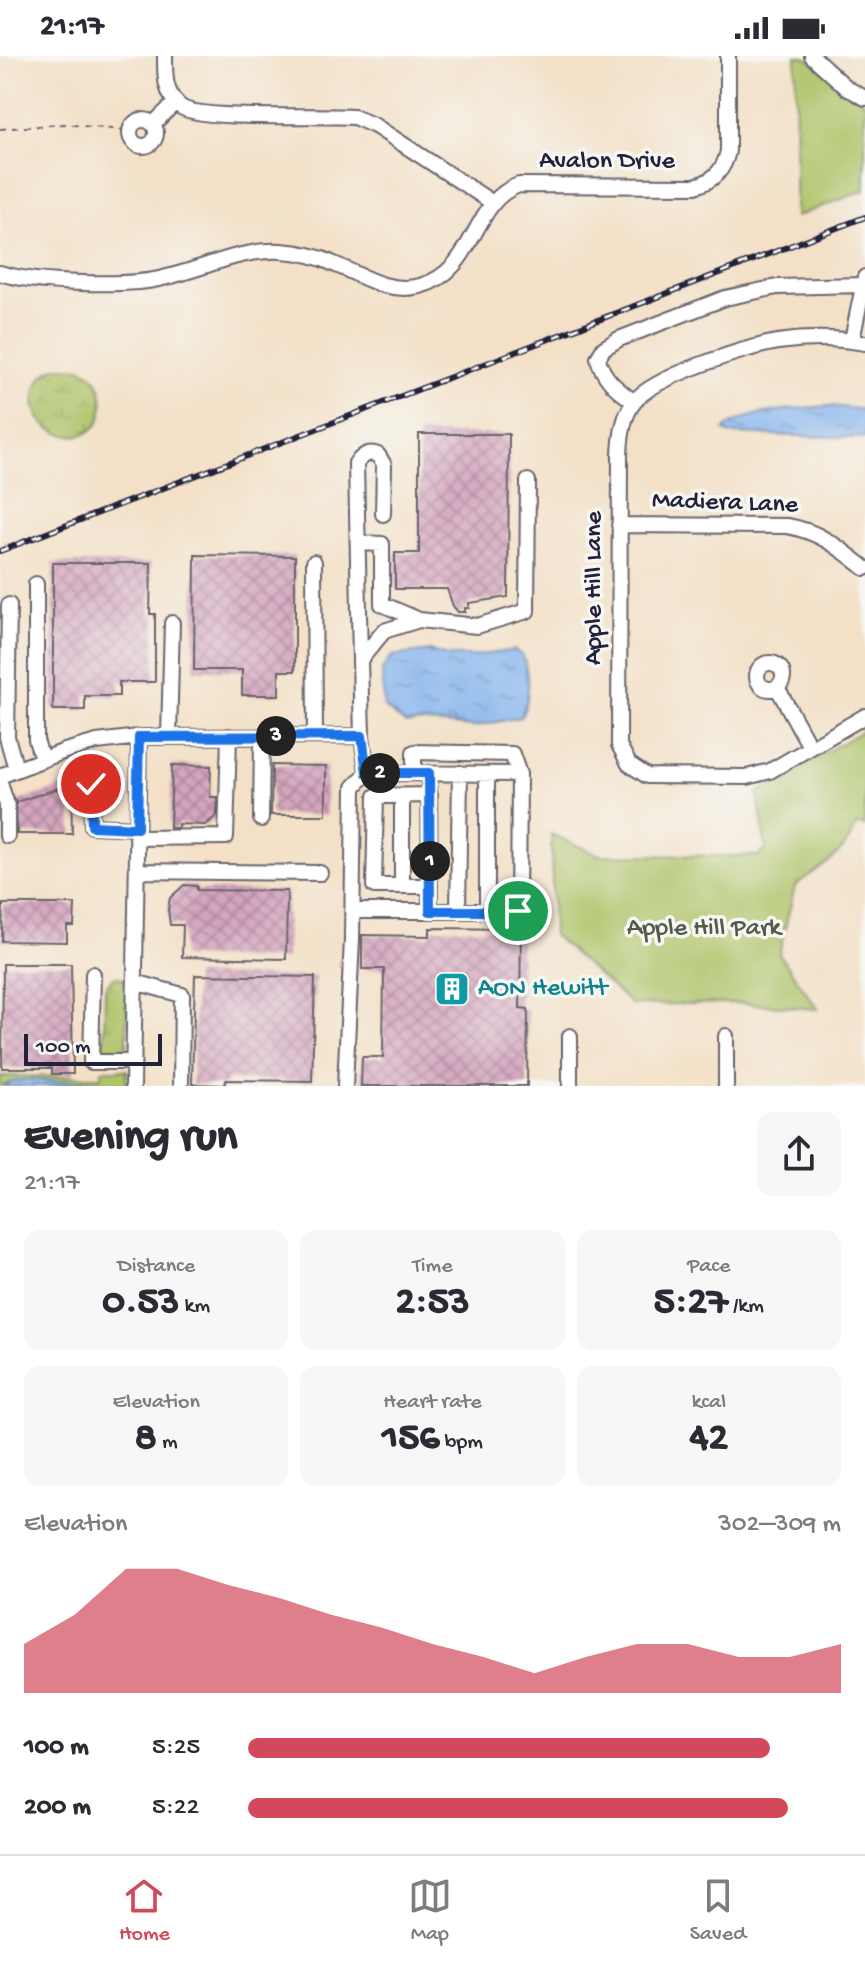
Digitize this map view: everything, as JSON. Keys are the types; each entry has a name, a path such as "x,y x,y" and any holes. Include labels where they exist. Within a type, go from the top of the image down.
{"street":[{"path":"0,273 30,280 140,281 160,279 241,254 280,251 321,259 391,288 420,286 452,269 493,203 375,126 354,117 195,114 176,102 168,90 165,56"},
{"name":"Avalon Drive","path":"493,203 505,191 519,185 704,184 722,168 728,151 728,56"},
{"path":"812,56 847,88 865,98"},
{"path":"153,124 176,102"},
{"path":"146,120 153,124 155,136 147,145 135,142 130,131 137,121 146,120"},
{"path":"864,281 858,342 801,341 762,345 661,382 634,402 611,385 600,370 598,358 604,348 619,339 725,298 777,287 864,281"},
{"name":"Apple Hill Lane","path":"634,402 622,431 619,525 618,736 629,764 647,776 747,777 770,771 865,716"},
{"path":"367,773 362,736 356,463 371,452 378,455 384,465 383,514"},
{"path":"382,604 419,620 477,626 527,611 528,481"},
{"name":"Madiera Lane","path":"619,525 787,526 806,529 827,538 863,561"},
{"path":"358,543 382,544 384,631"},
{"path":"314,562 315,736"},
{"path":"36,584 36,740 42,759"},
{"path":"9,605 7,737 16,769"},
{"path":"360,660 384,631 419,620"},
{"path":"169,736 172,623"},
{"path":"777,687 810,747"},
{"path":"91,784 92,826 137,833 226,837 229,736"},
{"path":"261,819 262,736"},
{"path":"0,776 97,742 139,737 362,736"},
{"path":"133,1086 139,737"},
{"path":"353,911 430,911 518,911 519,774 512,754 414,752 430,795 430,911"},
{"path":"345,1086 353,911 354,787 367,773 519,774"},
{"path":"458,911 460,773"},
{"path":"487,774 487,911"},
{"path":"0,783 7,805 7,836"},
{"path":"430,795 376,796 374,886 430,886"},
{"path":"402,796 402,886"},
{"path":"137,871 320,873"},
{"path":"93,974 91,1062 133,1062"},
{"path":"135,982 182,995 181,1086"},
{"path":"570,1036 570,1086"},
{"path":"726,1036 726,1086"}],"path":[{"path":"0,129 65,124 130,131"}],"green space":[{"path":"796,56 807,58 865,103 865,190 795,217"},
{"path":"57,367 84,369 97,382 102,398 102,414 89,432 74,436 58,433 45,425 36,412 36,388 44,375"},
{"name":"Apple Hill Park","path":"865,729 865,826 857,824 845,845 831,860 795,886 779,954 818,1009 741,1003 632,1005 553,935 551,834 599,855 758,856 766,850 758,793"},
{"path":"118,977 127,984 127,1048 119,1056 104,1057 105,988 112,978"},
{"path":"102,1070 127,1070 126,1086 107,1086 89,1081 48,1083 35,1079 0,1086 0,1076 101,1077"}],"water":[{"path":"831,406 865,410 865,438 731,434 724,431 742,419 756,415"},
{"path":"514,650 523,656 528,679 528,694 521,717 472,727 424,722 406,724 384,707 382,670 392,656 431,651 448,656 474,656"},
{"path":"35,1079 90,1082 107,1086 3,1086"}],"building":[{"path":"419,434 509,434 508,597 469,603 465,612 458,612 447,589 395,589 395,553 419,553"},
{"path":"195,555 295,556 295,671 279,671 279,695 242,695 242,670 194,670"},
{"path":"53,563 151,563 150,614 155,614 155,682 119,682 119,696 85,696 85,710 53,710"},
{"path":"172,765 211,766 210,797 217,797 217,815 206,825 178,824 178,828 170,828"},
{"path":"272,765 326,766 326,815 271,815"},
{"path":"71,784 72,834 17,834 16,802"},
{"path":"184,885 197,886 197,890 287,891 286,959 182,957 183,925 170,925 168,909 170,898"},
{"path":"3,904 75,904 74,926 67,926 67,942 2,941"},
{"name":"AON Hewitt","path":"430,928 521,929 520,1008 528,1009 527,1086 361,1086 362,1057 383,1057 384,969 362,969 362,935 430,936"},
{"path":"3,964 71,964 73,1074 52,1074 52,1068 2,1068"},
{"path":"195,975 315,977 312,1081 226,1080 225,1085 192,1084"}],"railway":[{"path":"0,551 865,217"}],"place":[{"name":"AON Hewitt","path":"452,989"}],"route":[{"path":"91,784 92,826 137,828 139,737 362,736 367,773 429,773 430,911 518,911"}]}
